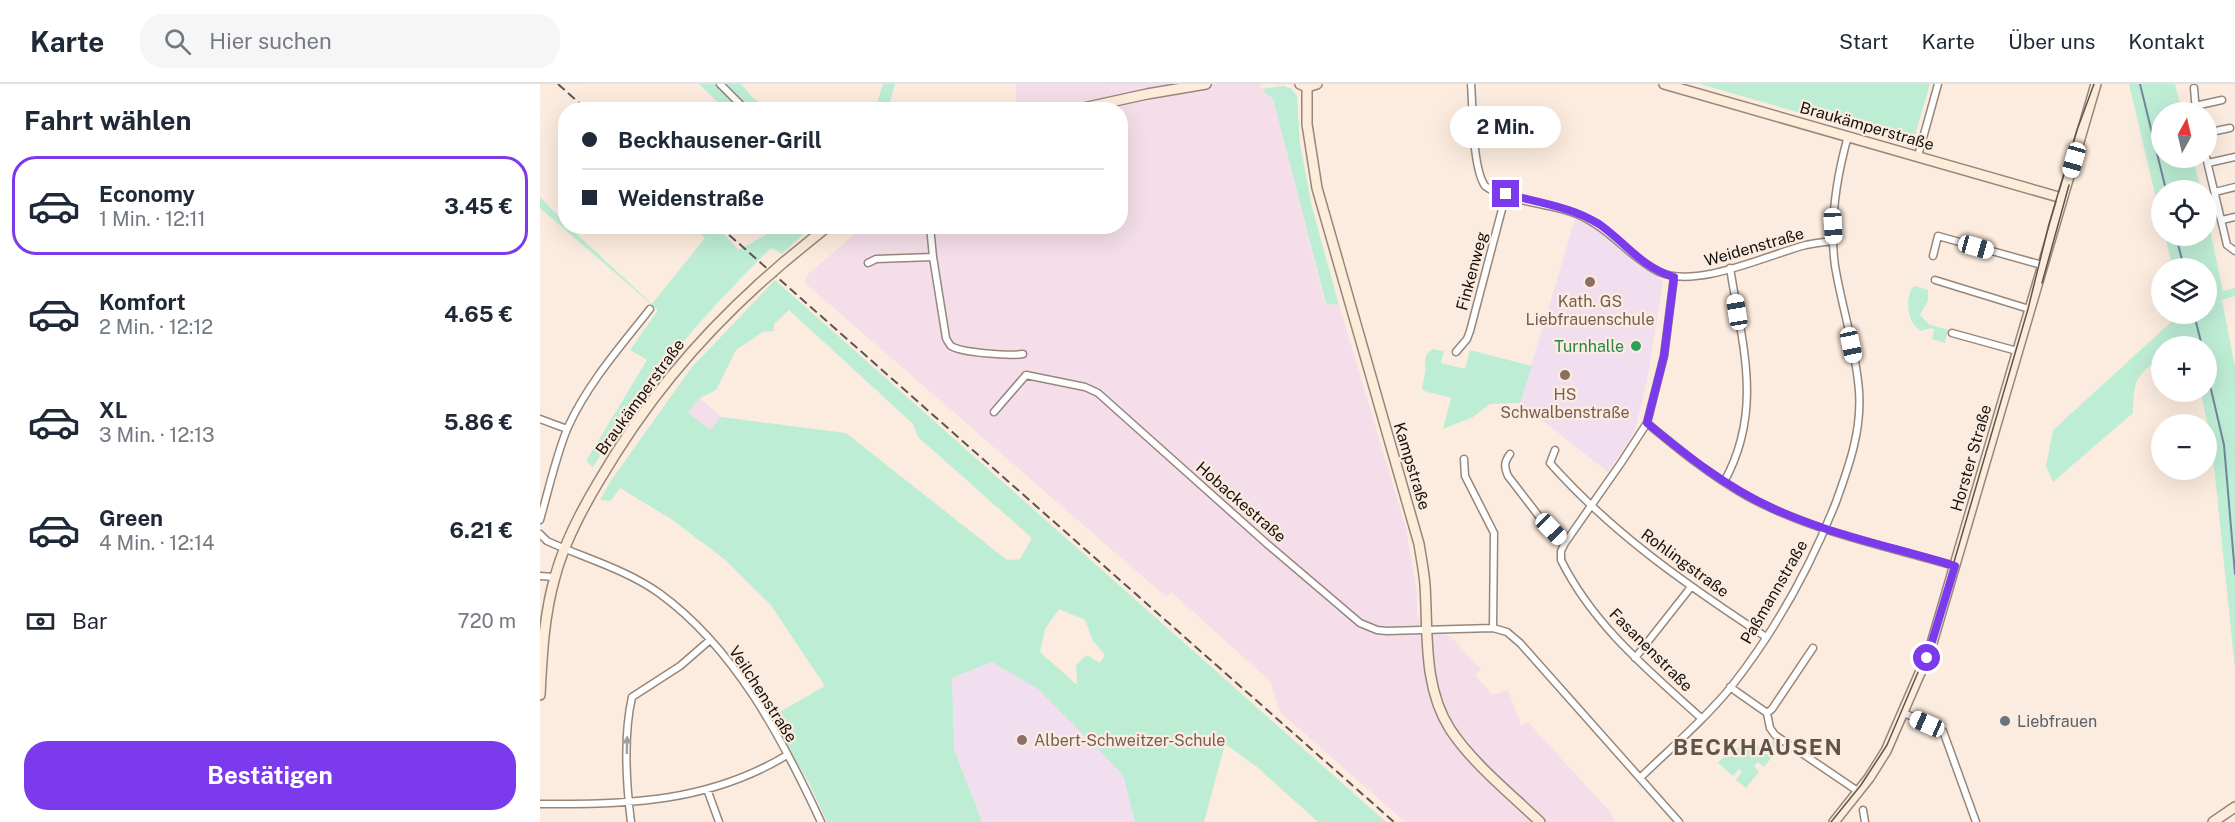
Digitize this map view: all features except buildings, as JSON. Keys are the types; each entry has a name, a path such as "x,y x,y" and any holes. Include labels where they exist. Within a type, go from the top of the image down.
{"street":[{"path":"720,84 738,102"},
{"path":"1108,102 1206,84"},
{"name":"Weidenstraße","path":"1471,84 1475,138 1482,181 1490,189 1572,212 1592,221 1644,263 1659,272 1674,277 1697,277 1808,244 1833,241"},
{"name":"Braukämperstraße","path":"1664,84 2062,198"},
{"path":"1918,156 1938,84"},
{"name":"Horster Straße","path":"1834,822 1859,792 1886,752 1930,650 2096,84"},
{"name":"Kampstraße","path":"1308,85 1307,124 1317,188 1417,535 1425,582 1430,673 1435,695 1451,730 1475,759 1540,822"},
{"path":"2194,88 2195,102"},
{"path":"2216,102 2222,100"},
{"path":"2217,131 2230,128"},
{"name":"Paßmannstraße","path":"1641,777 1730,687 1766,638 1801,580 1826,528 1851,461 1856,442 1860,405 1858,380 1835,264 1833,241 1836,186 1848,136"},
{"path":"2217,159 2235,157"},
{"path":"2217,192 2235,187"},
{"name":"Finkenweg","path":"1456,352 1467,339 1470,331 1506,194"},
{"path":"2217,200 2227,245 2235,251"},
{"path":"2222,220 2235,217"},
{"name":"Braukämperstraße","path":"540,695 546,615 554,578 565,549 596,486 653,399 702,339 784,262 818,234"},
{"path":"931,234 946,338 951,345 963,350 1012,356 1023,354"},
{"path":"1933,256 1938,236 2042,265"},
{"path":"868,263 876,259 933,257"},
{"path":"1724,482 1741,444 1748,405 1748,378 1730,268"},
{"path":"1510,454 1505,460 1508,476 1538,515 1565,543 1647,423 1664,356 1674,277"},
{"path":"1935,280 2029,309"},
{"path":"540,520 567,429 595,381 650,309"},
{"path":"1952,333 2017,351"},
{"name":"Hobackestraße","path":"994,412 1026,375 1084,387 1098,393 1266,543 1360,623 1377,630 1387,631 1493,628"},
{"path":"540,419 567,429"},
{"path":"1647,423 1724,482 1773,509 1826,528 1955,566"},
{"name":"Rohlingstraße","path":"1555,450 1550,463 1580,496 1658,562 1766,638"},
{"path":"1464,459 1465,476 1491,526 1495,540 1493,628 1507,632 1520,643 1679,822"},
{"name":"Veilchenstraße","path":"540,534 547,541 620,571 658,593 710,640 730,662 760,707 821,822"},
{"name":"Fasanenstraße","path":"1565,543 1561,551 1561,560 1592,610 1635,658 1701,718"},
{"path":"540,576 554,578"},
{"path":"1635,658 1691,587"},
{"path":"631,822 628,803 627,716 632,697 680,666 710,640"},
{"path":"1767,713 1814,648"},
{"path":"1730,687 1767,713 1770,728 1775,735 1859,792"},
{"path":"1904,713 1943,731 1976,822"},
{"path":"540,804 628,803 686,794 758,771 787,755"},
{"path":"707,789 719,822"},
{"path":"2213,822 2235,807"},
{"path":"1863,810 1865,822"}],"shaded area":[{"path":"1016,84 1260,84 1261,89 1273,99 1325,304 1339,305 1406,528 1417,593 1417,617 1451,637 1481,669 1475,675 1493,695 1508,690 1521,725 1528,722 1611,813 1614,822 1405,822 1280,712 1270,681 1171,592 1166,597 805,283 808,274 855,234 1128,234 1128,102 1016,102"},
{"path":"1575,219 1592,226 1608,237 1640,266 1658,276 1663,283 1647,380 1635,431 1608,472 1520,403"},
{"path":"700,398 721,417 710,431 688,411"},
{"name":"Albert-Schweitzer-Schule","path":"992,662 1039,690 1123,775 1135,822 982,822 954,749 952,678"}],"green space":[{"path":"699,84 741,84 759,102 718,102"},
{"path":"883,84 895,84 890,102 877,102"},
{"path":"1700,84 1930,84 1912,145"},
{"path":"2129,84 2175,84 2180,102 2151,102 2151,168 2196,168 2198,180 2152,180"},
{"path":"1284,86 1292,89 1297,96 1300,143 1312,207 1339,305 1326,304 1273,99 1261,89"},
{"path":"540,197 558,216 558,224 540,208"},
{"path":"570,234 577,234 652,304 705,238 701,234 724,234 739,250 767,234 803,234 782,254 771,248 718,302 654,379 593,467 586,461 647,360 630,350 658,310"},
{"path":"2168,246 2213,246 2216,258 2170,258"},
{"path":"2217,263 2223,291 2235,288 2235,296 2222,300 2235,367 2235,669 2215,480 2217,414 2205,414 2203,402 2217,402 2217,336 2156,336 2169,324 2217,324"},
{"path":"775,280 1386,822 1318,822 1257,767 1225,744 1204,822 1135,822 1123,775 1039,690 992,662 952,678 954,749 982,822 827,822 810,785 771,717 825,686 770,604 724,559 671,519 620,488 611,501 600,500 610,482 691,368","holes":["789,310 913,424 918,437 1032,538 1020,559 1007,560 846,433 721,417 710,430 688,412 700,398 716,390 736,350 763,332 774,331 774,324","1059,609 1085,620 1093,641 1105,655 1100,663 1087,655 1076,665 1077,685 1040,652 1045,629"]},
{"path":"1916,286 1928,290 1928,300 1920,315 1929,324 1948,330 1945,343 1932,339 1934,330 1932,328 1921,331 1913,323 1908,299 1912,288"},
{"path":"2151,340 2151,366 2137,381 2133,413 2053,482 2046,466 2053,430"},
{"path":"1433,349 1444,351 1441,363 1465,369 1470,350 1532,366 1520,403 1490,404 1473,417 1443,429 1451,398 1422,389 1426,357"},
{"path":"1776,739 1785,745 1764,750 1765,754 1772,753 1772,757 1764,767 1758,762 1754,766 1759,772 1746,788 1736,780 1742,772 1739,769 1733,776 1718,763 1726,754 1730,757 1733,754 1729,751 1733,748 1773,745 1772,740"}],"waterway":[{"path":"2140,84 2164,180"},
{"path":"2178,246 2182,258"},
{"path":"2196,324 2200,336"},
{"path":"2214,402 2224,445 2235,574"}],"tram line":[{"path":"1831,822 1861,785 1887,745 1930,644 2028,309 2049,224 2077,130 2094,84"},
{"path":"2042,283 2069,185"}],"railway":[{"path":"558,84 578,102"},
{"path":"728,234 1394,822"}],"place":[{"name":"Kath. GS Liebfrauenschule","path":"1590,282"},
{"name":"Turnhalle","path":"1636,346"},
{"name":"HS Schwalbenstraße","path":"1565,375"},
{"name":"Liebfrauen","path":"2005,721"},
{"name":"Albert-Schweitzer-Schule","path":"1022,740"}],"district":[{"name":"BECKHAUSEN","path":"1758,747"}],"route":[{"path":"1506,194 1586,218 1598,224 1644,263 1659,272 1674,277 1664,356 1647,423 1659,433 1706,469 1746,495 1773,509 1883,546 1955,566 1927,658"}]}
